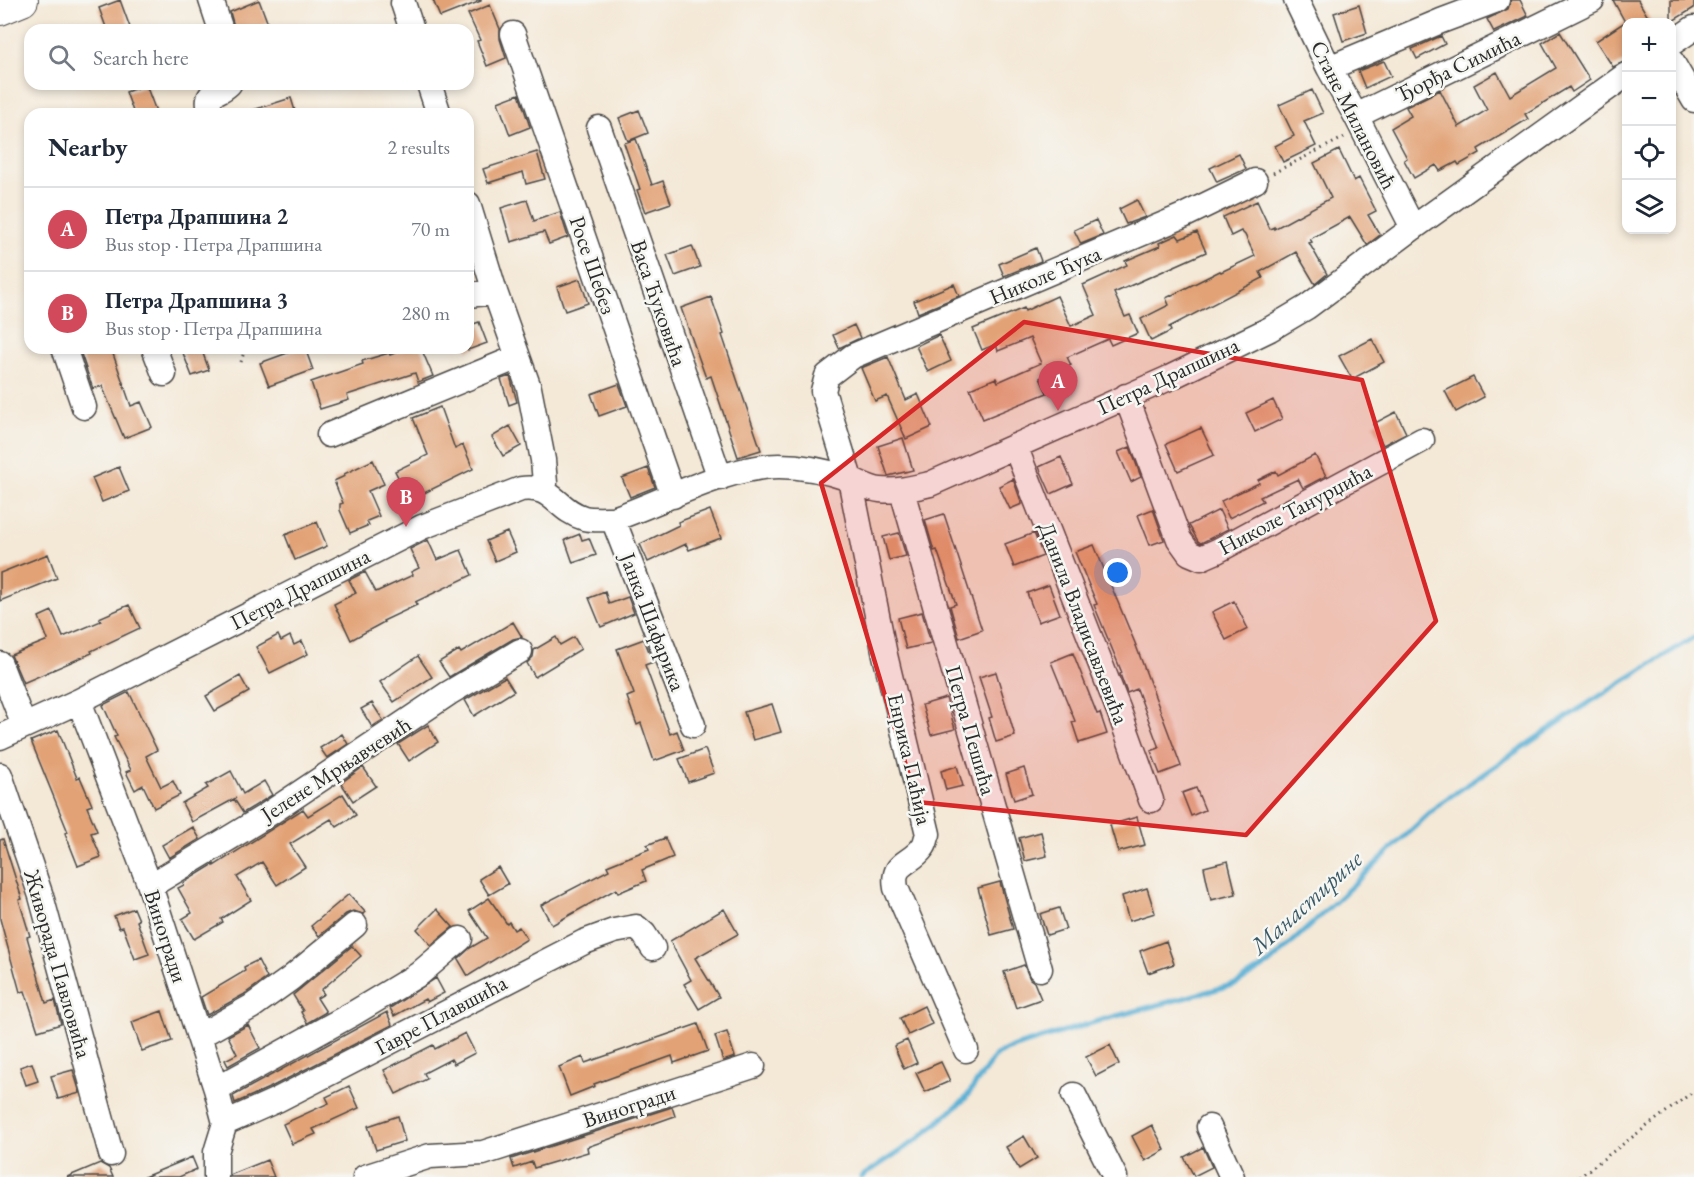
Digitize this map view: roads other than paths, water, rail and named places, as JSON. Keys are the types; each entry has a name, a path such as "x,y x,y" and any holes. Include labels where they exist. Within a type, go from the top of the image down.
{"main road":[{"path":"0,9 22,0"}],"street":[{"path":"211,0 218,24"},
{"name":"Стане Милановић","path":"1296,0 1329,69 1413,228"},
{"path":"1329,69 1441,21 1497,0"},
{"name":"Ђорђа Симића","path":"1359,122 1592,0"},
{"path":"403,3 410,24"},
{"path":"1676,40 1694,28"},
{"name":"Росе Шебез","path":"513,34 673,496"},
{"path":"1676,70 1694,100"},
{"name":"Петра Драпшина","path":"0,737 79,701 422,527 521,489 532,487 542,489 564,508 585,518 614,519 720,478 759,468 778,466 808,468 878,490 902,491 930,484 1260,334 1307,308 1413,228 1622,78"},
{"path":"209,108 207,102 209,97 221,90"},
{"path":"431,90 437,108"},
{"name":"Васа Ћуковића","path":"599,128 720,478"},
{"name":"Николе Ћука","path":"849,479 823,391 827,376 840,365 853,356 1183,216 1256,182"},
{"path":"474,230 529,388 544,476 542,489"},
{"path":"474,294 495,292"},
{"path":"66,354 84,407"},
{"path":"156,354 164,374"},
{"path":"329,435 518,357"},
{"name":"Николе Танурџића","path":"1126,396 1179,540 1189,553 1201,558 1422,440"},
{"name":"Данила Владисављевића","path":"1015,446 1119,711 1151,800"},
{"name":"Енрика Паћија","path":"849,479 885,654 928,834 924,846 900,866 894,877 896,888 966,1050"},
{"name":"Петра Пешића","path":"902,491 1040,969"},
{"name":"Јанка Шафарика","path":"614,519 693,725"},
{"name":"Јелене Мрњавчевић","path":"150,886 264,817 449,693 520,651"},
{"path":"0,664 24,726"},
{"name":"Виногради","path":"79,701 150,886 225,1123"},
{"name":"Живорада Павловића","path":"0,776 40,896 111,1155"},
{"path":"199,1036 258,1002 356,926"},
{"name":"Гавре Плавшића","path":"225,1123 277,1100 584,942 614,931 636,927 644,934 653,948"},
{"path":"216,1089 354,1013 419,974 460,939"},
{"name":"Виногради","path":"365,1177 430,1156 483,1153 753,1066"},
{"path":"1074,1095 1115,1177"},
{"path":"210,1175 225,1123"},
{"path":"1209,1127 1232,1177"}],"waterway":[{"name":"Манастирине","path":"861,1177 918,1139 965,1099 996,1055 1008,1049 1098,1021 1236,984 1270,963 1439,804 1579,709 1694,637"}],"place":[{"name":"Петра Драпшина 2","path":"1058,411"},
{"name":"Петра Драпшина 3","path":"406,527"}]}
